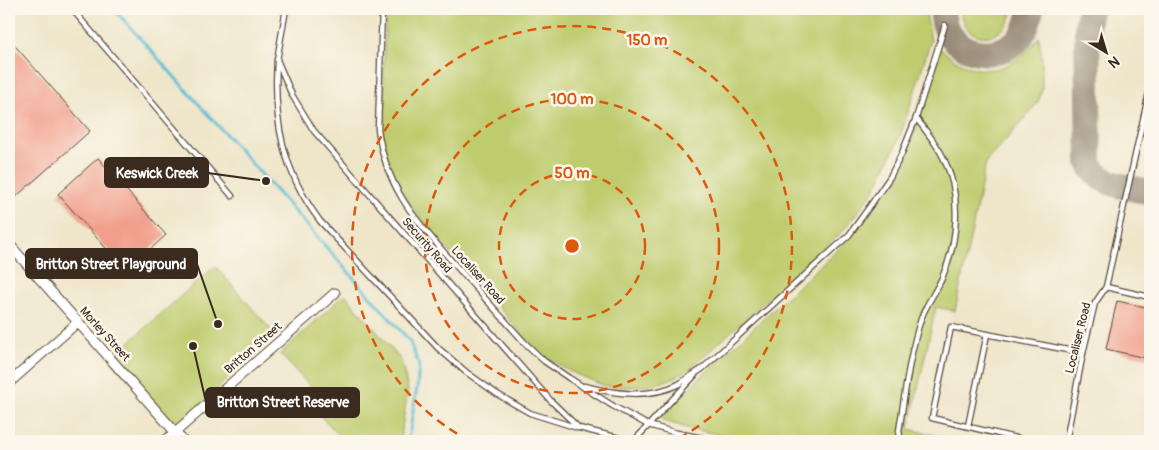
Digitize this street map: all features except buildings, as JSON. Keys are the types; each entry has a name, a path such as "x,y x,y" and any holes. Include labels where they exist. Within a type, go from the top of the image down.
{"street":[{"name":"Morley Street","path":"9,244 183,441"},
{"name":"Britton Street","path":"164,441 335,293"},
{"path":"9,383 78,322"}],"lane":[{"path":"72,9 232,196"},
{"path":"286,9 277,60 276,86 282,140 290,169 307,204 438,348 466,372 497,394 530,413 579,428"},
{"name":"Localiser Road","path":"382,9 378,129 385,164 393,184 404,204 420,225 525,343 544,361 613,406 648,425 718,441"},
{"path":"633,441 702,369 849,235 890,177 902,153 916,118 945,25"},
{"name":"Security Road","path":"277,60 292,95 303,114 328,147 551,401 579,428 633,441"},
{"name":"Localiser Road","path":"1066,441 1083,353 1095,303 1106,287 1150,88"},
{"path":"901,441 899,431 910,361 921,317 948,265 956,214 954,185 945,160 916,118"},
{"path":"1106,287 1150,297"},
{"path":"1028,441 932,418 952,327 1083,353"},
{"path":"968,426 987,334"},
{"path":"581,385 619,394 653,392 678,384 702,369"}],"green space":[{"path":"386,9 925,9 931,40 900,137 874,191 842,232 690,369 676,377 654,385 605,386 569,371 545,356 522,334 419,217 398,187 387,163 381,131"},
{"path":"960,9 1013,9 1009,21 1002,29 994,35 985,36 976,35 968,30"},
{"path":"1039,37 1042,59 1042,89 1039,100 986,162 955,311 936,307 909,429 961,441 750,441 687,428 664,421 661,414 849,239 887,188 904,159 927,94 940,48 953,59 966,66 992,69 1005,66 1017,59"},
{"path":"215,266 273,332 175,432 110,359"},
{"path":"345,294 401,360 408,390 400,441 345,441 315,411 326,403 280,354"}],"waterway":[{"path":"114,9 409,340 419,365 408,441"}],"taxiway":[{"path":"942,9 945,26 952,37 969,49 989,53 1009,47 1021,37 1028,22 1031,9"},
{"path":"1090,9 1087,28 1089,163 1094,171 1107,181 1124,187 1150,192"}],"place":[{"name":"Keswick Creek","path":"266,181"},
{"name":"Britton Street Playground","path":"218,324"},
{"name":"Britton Street Reserve","path":"193,346"}]}
